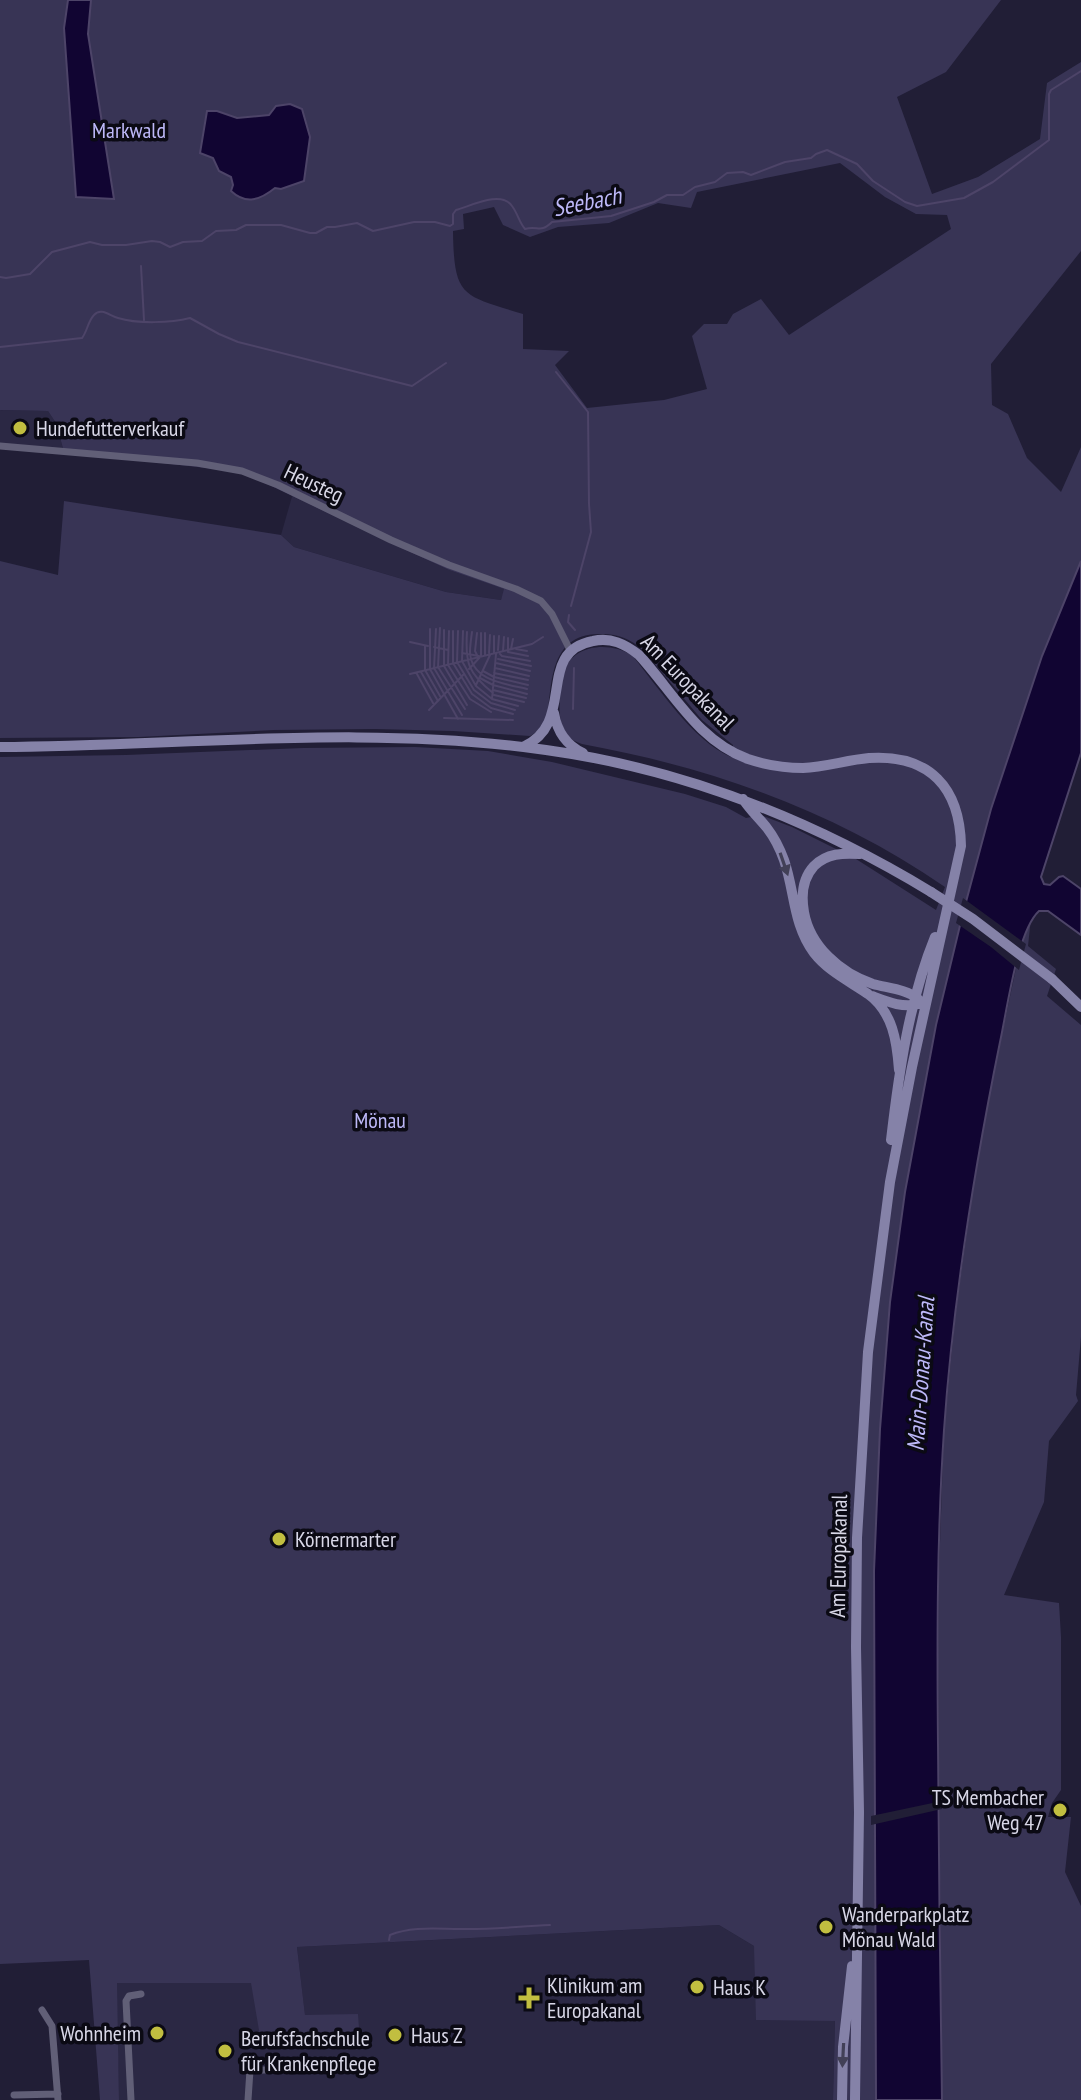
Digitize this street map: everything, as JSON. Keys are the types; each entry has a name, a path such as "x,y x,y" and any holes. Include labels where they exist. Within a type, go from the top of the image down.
{"main road":[{"name":"Am Europakanal","path":"570,650 603,639 626,646 646,663 703,731 730,751 751,760 799,768 885,758 928,770 947,789 955,805 961,846 947,909 899,1070 889,1161 890,1182"},
{"path":"523,747 542,735 549,724 560,668 570,650"},
{"path":"553,711 564,739 587,757"},
{"path":"0,747 325,739 458,741 587,757 671,776 743,799 868,855 973,919 1052,979 1081,1007"},
{"path":"743,799 778,846 789,875 801,930 815,954 843,980 870,996 893,1004 920,1002"},
{"path":"868,855 840,853 822,860 812,869 805,880 802,894 806,923 817,943 842,968 920,1002"},
{"path":"870,996 885,1013 896,1036 899,1070"},
{"name":"Am Europakanal","path":"855,2100 857,1538 868,1352 890,1182 920,1002"},
{"name":"Am Europakanal","path":"842,2100 846,2011 857,1933"}],"street":[{"name":"Heusteg","path":"0,446 197,463 242,471 278,485 391,540 541,601 552,614 570,650"},
{"path":"131,2100 126,2001 129,1996 141,1994"},
{"path":"14,2095 58,2097 52,2026 42,2010"},
{"path":"248,2100 250,2070 266,2070"}],"shaded area":[{"path":"0,410 48,411 56,423 64,452 0,446"},
{"path":"293,493 449,570 505,589 501,600 446,592 294,547 281,535"},
{"name":"Klinikum am Europakanal","path":"719,1925 754,1946 835,2021 833,2100 119,2100 116,1983 251,1983 305,2016 297,1947"}],"green space":[{"path":"0,0 1001,0 946,72 897,97 932,194 978,177 1040,139 1047,83 1081,62 1081,251 991,364 992,405 1008,414 1027,458 1061,492 1081,447 1081,561 1042,656 991,808 963,913 890,1302 880,1429 874,1571 876,2100 833,2100 835,2021 756,2020 754,1946 719,1925 297,1947 305,2015 358,2014 360,2043 261,2042 251,1983 117,1983 119,2100 100,2100 89,1960 0,1964 0,757 303,748 415,747 488,751 552,762 685,794 726,807 746,818 761,815 856,859 936,910 945,887 860,836 771,796 679,766 582,744 568,736 560,717 560,708 563,673 568,663 574,656 592,648 613,648 632,655 690,726 703,739 731,757 733,745 702,720 643,650 628,639 611,634 582,637 562,652 552,677 547,720 543,728 530,736 375,729 0,738 0,561 58,575 64,501 281,535 294,547 446,592 501,600 504,589 449,570 242,472 64,452 56,423 48,411 0,410","holes":["840,163 885,197 916,214 947,215 951,229 789,335 761,299 733,314 727,324 704,324 692,336 707,389 664,400 587,408 555,365 569,351 523,349 523,314 474,297 460,282 456,270 453,231 464,229 463,214 494,207 503,225 530,237 558,227 609,223 658,203 691,208 697,192"]},
{"path":"1031,918 1028,946 1056,969 1047,996 1081,1025 1081,1337 1078,1401 1049,1441 1044,1502 1004,1595 1059,1603 1061,1790 1052,1803 1048,1817 1071,1817 1065,1872 1081,1906 1081,2100 942,2100 938,1658 944,1430 956,1310 980,1139 1019,954"}],"water":[{"path":"68,0 91,0 88,34 114,199 76,197 64,28"},
{"path":"290,104 302,109 310,137 304,181 275,188 264,196 242,198 231,191 231,177 219,171 213,158 200,153 207,111 237,118 269,115 276,106"},
{"name":"Main-Donau-Kanal","path":"1081,561 1081,753 1041,877 1044,884 1050,885 1063,876 1081,889 1081,935 1048,911 1039,911 1031,921 1019,953 973,1187 948,1381 940,1509 938,1626 942,2100 876,2100 874,1571 880,1429 890,1302 905,1192 936,1025 963,913 991,809 1042,656"}],"pier":[{"path":"963,898 1026,944 1019,970 956,923"},
{"path":"942,1801 942,1809 871,1825 871,1816"}],"waterway":[{"name":"Seebach","path":"0,277 30,274 52,252 90,242 126,245 152,241 170,247 183,242 202,241 216,231 236,230 246,225 281,225 310,233 357,223 373,231 414,222 450,226 456,210 493,199 507,201 525,229 542,228 552,222 611,216 667,195 683,195 695,187 715,182 727,173 751,175 785,162 811,158 827,150 857,164 873,181 905,202 917,206 964,198 993,182 1049,140 1049,94 1081,71"},
{"path":"141,266 144,320"},
{"path":"0,347 82,338 92,317 103,312 144,322 190,318 238,342 412,386 446,363"},
{"path":"556,372 588,412 591,532 571,606"},
{"path":"569,615 568,622 575,630"},
{"path":"440,628 438,667 465,709"},
{"path":"430,629 430,669 458,719"},
{"path":"436,629 434,668 462,715"},
{"path":"444,630 444,666 467,705"},
{"path":"449,631 448,665 470,699 491,712"},
{"path":"453,631 453,663 472,694 491,708 513,714"},
{"path":"458,631 457,662 474,690 491,703 515,710"},
{"path":"463,631 462,661 476,686 492,699 518,706"},
{"path":"467,632 470,667 493,693"},
{"path":"472,632 470,652 476,669 491,680 527,689"},
{"path":"477,633 477,655"},
{"path":"469,669 481,656 481,633"},
{"path":"485,633 485,655"},
{"path":"489,653 490,635"},
{"path":"494,636 494,653"},
{"path":"498,650 499,636"},
{"path":"503,651 504,637"},
{"path":"410,674 532,644 543,637"},
{"path":"508,638 508,652 528,656"},
{"path":"511,649 513,639"},
{"path":"410,642 428,646"},
{"path":"425,646 425,670 440,696"},
{"path":"434,647 448,650"},
{"path":"516,649 527,651"},
{"path":"462,653 479,656"},
{"path":"492,699 496,654"},
{"path":"500,654 530,661"},
{"path":"476,685 490,655"},
{"path":"498,659 531,666"},
{"path":"496,663 530,671"},
{"path":"495,668 529,676"},
{"path":"573,709 574,668"},
{"path":"483,671 494,677 528,685"},
{"path":"421,672 438,701"},
{"path":"494,673 528,680"},
{"path":"417,674 433,703"},
{"path":"429,710 464,674"},
{"path":"480,678 493,685 527,694"},
{"path":"493,690 526,698"},
{"path":"494,695 524,702"},
{"path":"444,718 513,720"},
{"path":"389,1940 390,1935 416,1929 550,1925"}],"place":[{"name":"Hundefutterverkauf","path":"20,428"},
{"name":"Körnermarter","path":"279,1539"},
{"name":"TS Membacher Weg 47","path":"1060,1810"},
{"name":"Wanderparkplatz Mönau Wald","path":"826,1927"},
{"name":"Haus K","path":"697,1987"},
{"name":"Klinikum am Europakanal","path":"529,1998"},
{"name":"Wohnheim","path":"157,2033"},
{"name":"Haus Z","path":"395,2035"},
{"name":"Berufsfachschule für Krankenpflege","path":"225,2051"}],"park label":[{"name":"Markwald","path":"129,130"},
{"name":"Mönau","path":"380,1120"}]}
